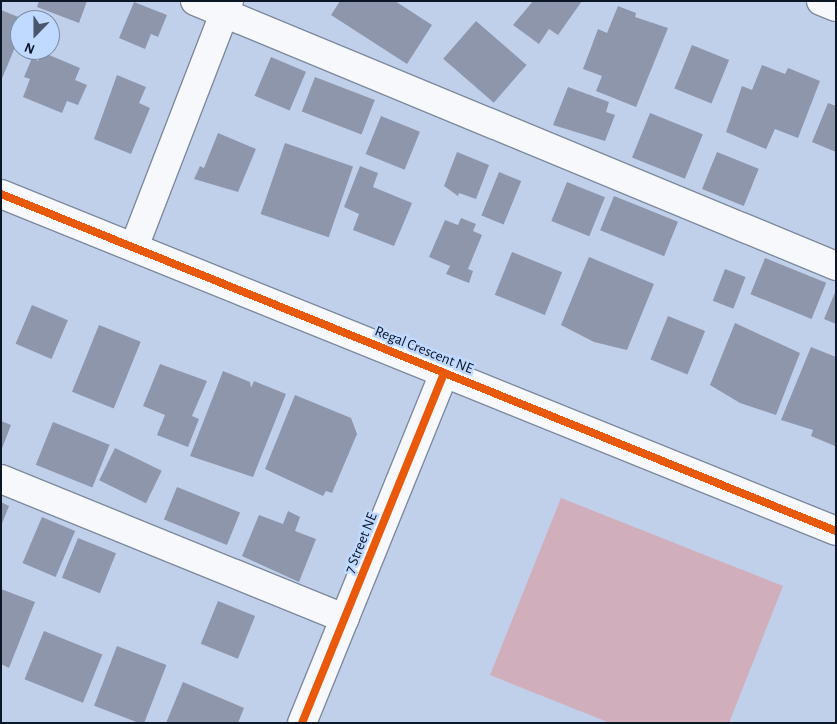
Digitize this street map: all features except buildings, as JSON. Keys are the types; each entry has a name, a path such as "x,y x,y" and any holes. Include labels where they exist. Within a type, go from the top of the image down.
{"street":[{"path":"195,1 227,7 836,266"},
{"path":"821,1 836,7"},
{"path":"134,247 227,7"},
{"name":"Regal Crescent NE","path":"1,194 836,531"},
{"name":"7 Street NE","path":"302,723 444,373"},
{"path":"1,479 345,619"}],"shaded area":[{"path":"561,498 783,586 729,723 610,723 490,675"}],"cycle path":[{"path":"1,194 836,531"},
{"path":"302,723 444,373"}]}
